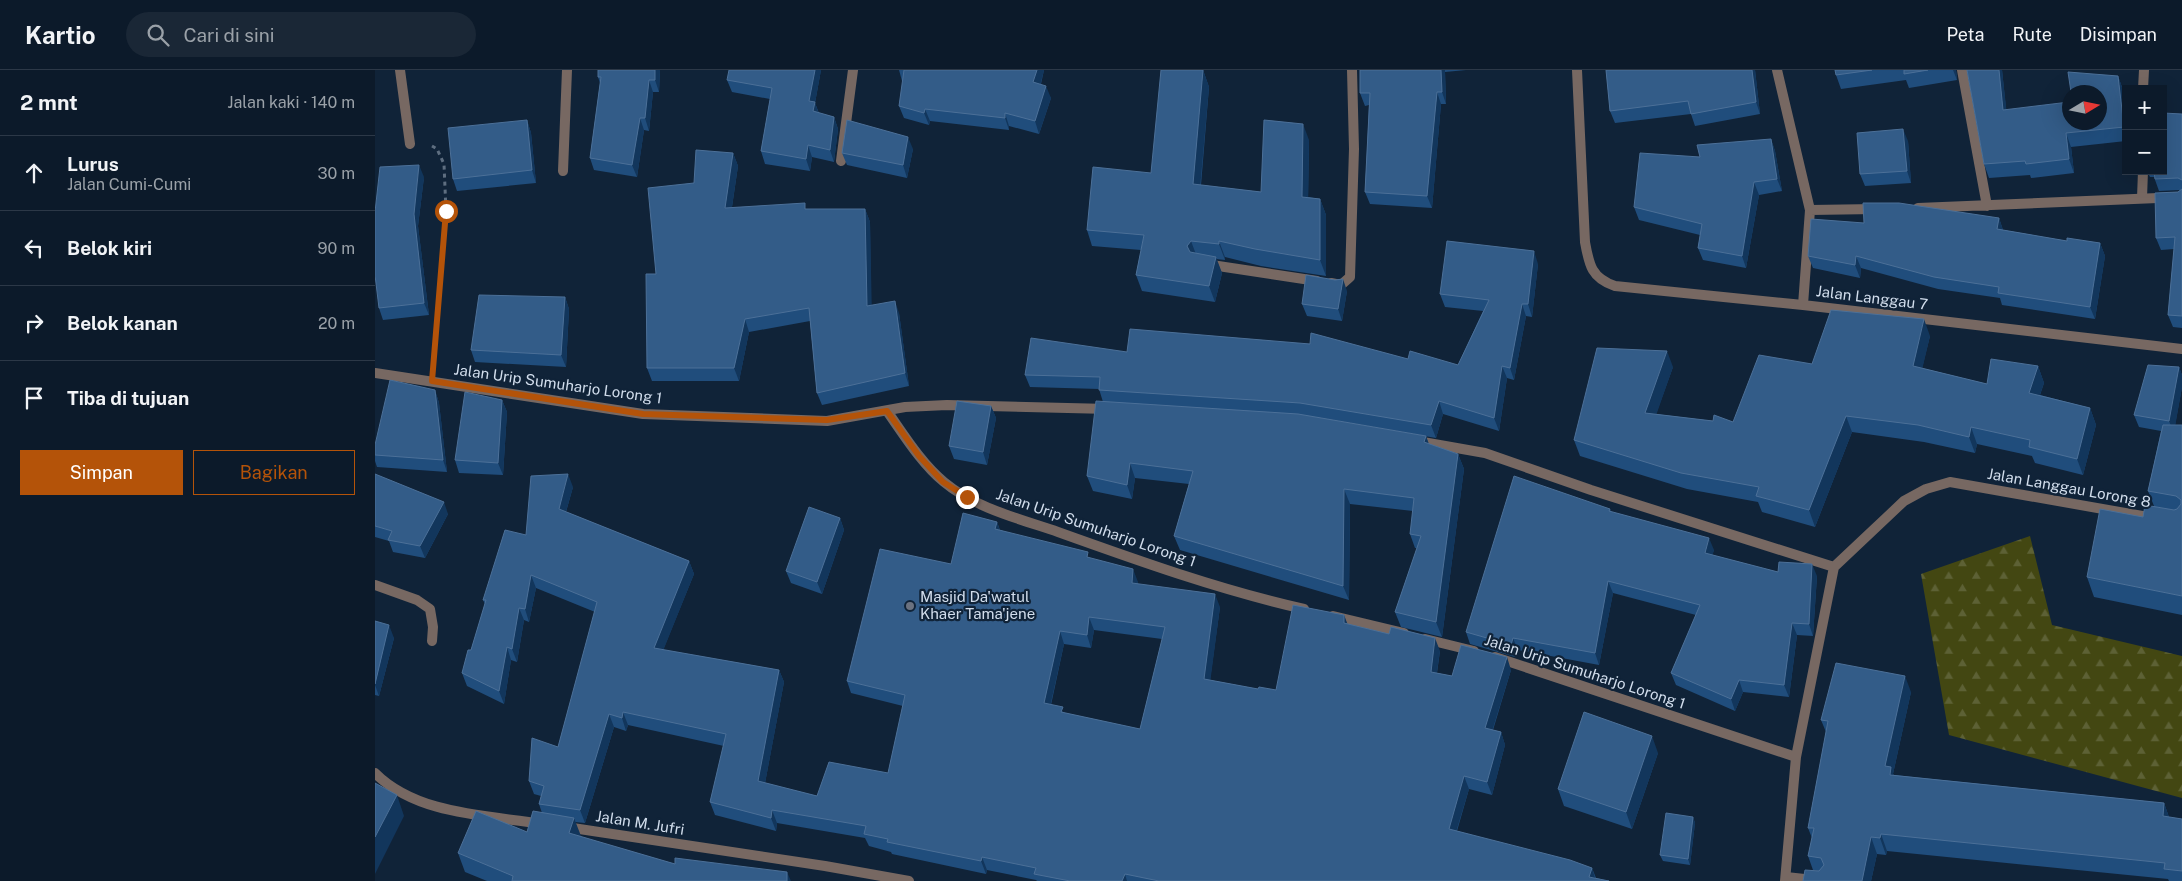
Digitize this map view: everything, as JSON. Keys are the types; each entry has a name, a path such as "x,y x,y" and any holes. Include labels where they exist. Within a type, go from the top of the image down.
{"street":[{"path":"401,70 410,144"},
{"path":"563,170 567,70"},
{"path":"841,160 853,70"},
{"path":"1199,263 1341,285 1350,277 1354,149 1351,70"},
{"name":"Jalan Langgau 7","path":"1577,70 1585,242 1589,266 1605,282 1615,286 1803,305 2182,349"},
{"path":"1777,70 1810,210 1803,305"},
{"path":"1962,70 1987,206"},
{"path":"2143,85 2144,70"},
{"path":"2143,175 2143,198"},
{"path":"1908,208 2182,197"},
{"path":"1810,210 1889,208"},
{"name":"Jalan Urip Sumuharjo Lorong 1","path":"375,373 643,414 827,420 887,411 919,456 943,482 967,497 1005,513 1158,567 1280,604 1504,660 1797,757"},
{"path":"887,411 905,407 947,405 1122,410"},
{"path":"1409,440 1485,453 1591,490 1834,567 1797,757 1785,879 1823,881"},
{"name":"Jalan Langgau Lorong 8","path":"1834,567 1904,502 1926,489 1950,482 2163,520"},
{"path":"375,585 417,600 430,609 433,641"},
{"name":"Jalan M. Jufri","path":"375,773 384,782 413,798 446,809 825,866 909,881"}],"path":[{"path":"410,144 427,143 437,149 444,164 446,211 432,381"}],"green space":[{"path":"2030,536 2052,625 2182,656 2182,798 1949,735 1921,574"}],"building":[{"path":"598,70 655,70 655,80 649,80 645,118 640,118 632,165 590,158 601,77 598,77"},
{"path":"729,70 815,70 809,101 815,102 813,111 834,117 830,150 808,145 806,159 761,151 772,88 727,80"},
{"path":"904,70 1037,70 1033,82 1046,86 1035,121 1005,113 1005,118 925,109 924,113 899,106"},
{"path":"1161,70 1203,70 1193,184 1261,192 1264,120 1303,124 1302,197 1320,199 1320,260 1219,241 1219,244 1191,241 1187,246 1190,252 1216,257 1209,286 1136,275 1144,235 1087,230 1093,167 1151,173"},
{"path":"1360,70 1441,70 1442,92 1437,92 1427,196 1365,192 1370,93 1360,93"},
{"path":"1606,70 1752,70 1756,102 1691,114 1688,101 1610,111"},
{"path":"1835,70 1872,70 1836,75"},
{"path":"1904,70 1928,70 1904,74"},
{"path":"1967,70 1999,70 2003,110 2062,103 2062,130 2095,130 2066,133 2069,159 2026,164 2025,161 1984,164"},
{"path":"2068,72 2118,76 2122,127 2107,129 2107,85 2070,85"},
{"path":"2167,113 2182,114 2182,180 2178,178 2155,179 2154,175 2167,175"},
{"path":"527,120 532,170 453,179 448,128"},
{"path":"847,120 908,137 903,165 842,153"},
{"path":"1903,129 1907,171 1860,174 1857,133"},
{"path":"1771,139 1777,179 1754,182 1742,256 1698,248 1702,224 1634,207 1640,153 1700,157 1697,145"},
{"path":"696,150 733,153 725,208 805,203 805,209 865,209 867,306 895,301 905,373 817,393 809,308 745,319 734,368 647,368 646,274 656,274 648,188 694,183"},
{"path":"419,165 414,214 424,303 379,308 375,275 375,212 380,167"},
{"path":"2182,189 2182,316 2168,315 2175,237 2156,238 2155,193 2178,192"},
{"path":"1863,203 1899,203 1999,218 1997,229 2067,241 2067,238 2100,243 2090,307 1998,293 1999,287 1934,277 1856,256 1855,265 1808,256 1811,219 1864,223"},
{"path":"1447,241 1534,251 1528,304 1522,304 1510,368 1502,366 1494,418 1439,401 1431,425 1300,403 1099,390 1100,377 1025,375 1031,338 1127,352 1130,329 1310,344 1311,333 1408,359 1410,351 1458,365 1489,300 1440,294"},
{"path":"1306,275 1335,280 1343,279 1338,309 1302,304"},
{"path":"479,295 565,297 561,355 471,350"},
{"path":"1831,310 1924,319 1913,366 1987,384 1991,359 2038,366 2029,393 2090,408 2077,459 2029,447 2030,440 1971,427 1969,437 1918,425 1846,416 1809,510 1756,496 1759,487 1681,473 1574,440 1597,348 1667,351 1645,413 1713,421 1714,415 1733,422 1759,355 1812,364"},
{"path":"2148,365 2179,367 2169,421 2134,415"},
{"path":"390,380 435,390 443,460 375,455 375,445"},
{"path":"465,392 502,400 498,463 455,460"},
{"path":"957,401 991,406 983,452 949,446"},
{"path":"1096,401 1298,414 1426,436 1424,442 1458,454 1436,622 1395,612 1421,536 1410,534 1414,498 1344,489 1343,586 1174,536 1193,471 1130,463 1127,485 1087,476"},
{"path":"2163,425 2182,425 2182,596 2087,577 2100,509 2143,517 2145,505 2174,510 2181,504 2181,500 2176,496 2148,491"},
{"path":"375,474 444,502 420,546 388,540 392,531 375,526"},
{"path":"568,474 559,509 689,561 654,648 779,670 758,781 817,796 829,762 888,773 905,695 847,681 880,549 951,564 963,513 997,522 995,529 1088,552 1087,557 1133,569 1132,583 1215,594 1204,679 1258,689 1259,687 1276,690 1293,605 1344,615 1344,623 1389,634 1391,627 1435,638 1431,672 1452,676 1461,645 1507,657 1485,728 1501,732 1487,782 1464,776 1449,829 1570,860 1592,868 1589,877 1609,881 1159,881 1125,874 1122,881 1070,881 1034,874 1036,868 982,857 981,861 887,842 888,839 864,834 866,826 772,810 771,818 710,802 726,734 623,712 622,718 609,714 580,810 539,804 544,786 529,781 532,738 558,747 597,602 531,575 525,609 519,608 512,649 507,647 499,691 462,673 468,650 471,650 486,600 483,600 505,530 526,535 531,476","holes":["1089,617 1165,627 1140,729 1061,712 1063,707 1044,703 1060,631 1087,635"]},
{"path":"1514,476 1610,509 1609,511 1709,538 1705,553 1778,572 1779,562 1812,564 1809,624 1792,623 1784,685 1739,680 1731,699 1671,673 1700,605 1608,581 1595,653 1513,638 1511,645 1466,632"},
{"path":"809,507 840,518 817,582 786,571"},
{"path":"375,621 389,625 375,684"},
{"path":"1836,663 1905,676 1885,766 1891,767 1890,775 2164,803 2163,816 2182,819 2182,871 2164,869 2165,863 1881,834 1880,838 1871,837 1862,881 1803,881 1805,870 1819,871 1824,865 1821,858 1808,856 1814,828 1808,828 1828,721 1821,720"},
{"path":"1584,712 1652,736 1626,812 1558,789"},
{"path":"375,783 397,795 375,837"},
{"path":"476,811 527,832 533,811 574,818 569,833 675,864 675,858 787,872 787,881 512,881 513,876 458,853"},
{"path":"1666,813 1693,817 1688,859 1660,855"}],"place":[{"name":"Masjid Da'watul Khaer Tama'jene","path":"910,606"}],"route":[{"path":"446,211 432,381 561,403 643,414 827,420 887,411 919,456 943,482 967,497"}]}
